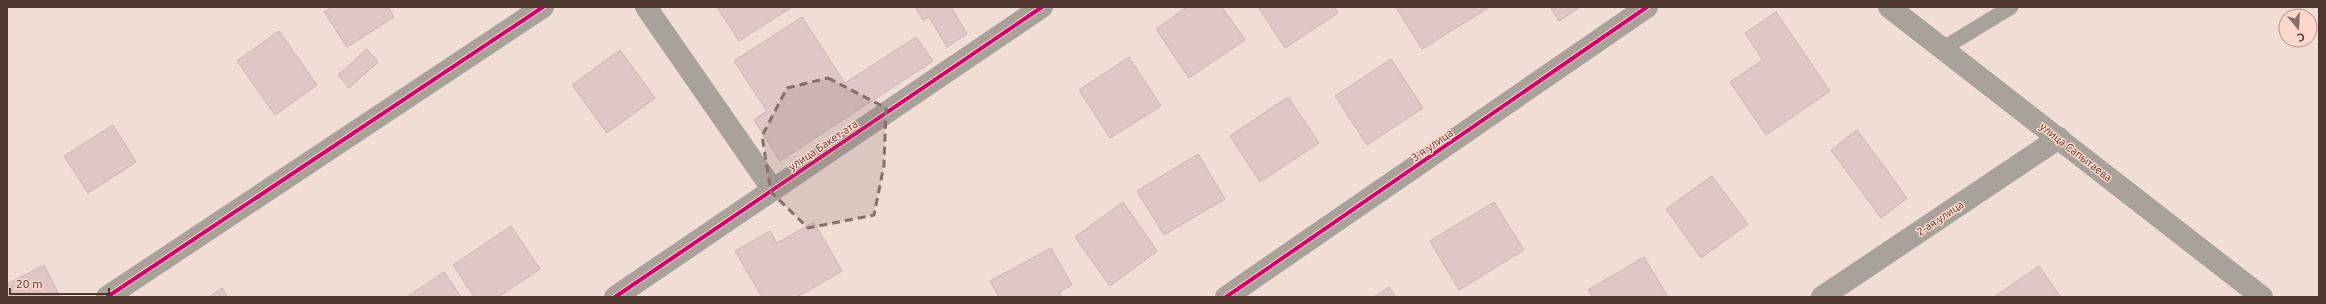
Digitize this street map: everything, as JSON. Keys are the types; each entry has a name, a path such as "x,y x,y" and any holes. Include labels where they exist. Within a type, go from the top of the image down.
{"street":[{"path":"107,297 543,7"},
{"path":"646,7 773,190"},
{"name":"улица Бакет-ата","path":"615,297 1042,7"},
{"name":"3-я улица","path":"1226,297 1647,7"},
{"name":"улица Сапытаева","path":"1889,7 2262,297"},
{"name":"2-ая улица","path":"1822,297 2059,138"}],"lane":[{"path":"1942,49 2011,7"}],"highlighted area":[{"path":"828,78 886,108 884,165 874,215 808,228 771,192 762,136 787,88"}],"building":[{"path":"332,7 388,7 394,17 347,47 324,12"},
{"path":"717,7 792,7 739,41"},
{"path":"915,7 951,7 967,34 947,47 929,17 923,20"},
{"path":"1187,7 1222,7 1245,40 1189,78 1156,29"},
{"path":"1258,7 1334,7 1338,13 1285,48"},
{"path":"1396,7 1488,7 1488,8 1422,49"},
{"path":"1550,7 1580,7 1559,21"},
{"path":"1776,12 1830,91 1766,135 1730,82 1763,60 1745,33"},
{"path":"802,17 845,83 916,37 933,61 780,161 754,120 767,111 734,61"},
{"path":"279,31 317,85 275,115 237,61"},
{"path":"367,49 378,62 349,88 338,75"},
{"path":"620,50 655,98 607,133 572,85"},
{"path":"1129,57 1161,106 1110,138 1079,90"},
{"path":"1391,59 1423,108 1367,145 1335,96"},
{"path":"1288,97 1319,143 1260,182 1230,136"},
{"path":"113,125 136,162 88,193 64,156"},
{"path":"1857,130 1907,198 1881,218 1831,150"},
{"path":"1198,154 1225,199 1164,235 1137,191"},
{"path":"1712,176 1748,224 1701,258 1666,209"},
{"path":"1123,202 1157,251 1110,286 1075,237"},
{"path":"1494,202 1524,250 1459,290 1430,241"},
{"path":"814,222 842,271 797,297 762,297 735,251 770,231 777,243"},
{"path":"511,226 540,269 498,297 474,297 453,265"},
{"path":"1051,248 1072,285 1059,292 1062,297 999,297 990,281"},
{"path":"1644,257 1668,297 1593,297 1588,290"},
{"path":"44,265 60,296 7,297 7,284"},
{"path":"2039,266 2061,297 1994,297"},
{"path":"444,272 461,297 407,297"},
{"path":"1389,287 1396,297 1374,297"},
{"path":"222,288 228,297 209,297"}],"cycle path":[{"path":"107,297 543,7"},
{"path":"615,297 1042,7"},
{"path":"1226,297 1647,7"}]}
